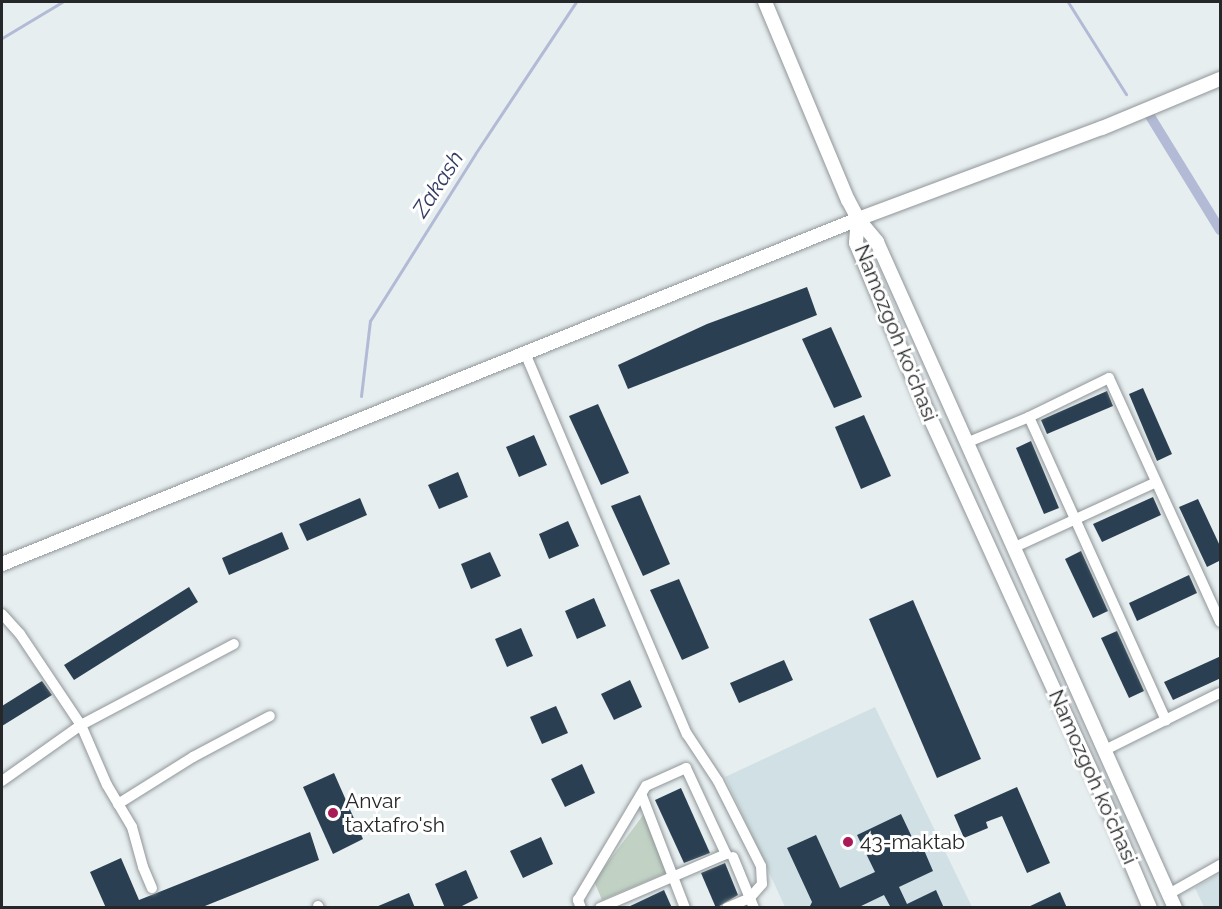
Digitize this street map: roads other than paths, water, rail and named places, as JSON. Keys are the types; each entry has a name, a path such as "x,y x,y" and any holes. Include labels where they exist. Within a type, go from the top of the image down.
{"main road":[{"path":"765,2 858,219"},
{"path":"2,564 858,219 1102,128 1221,79"},
{"name":"Namozgoh ko'chasi","path":"858,219 877,242 1172,901"},
{"name":"Namozgoh ko'chasi","path":"858,219 856,243 923,401 1150,908"}],"lane":[{"path":"525,353 687,734 718,781 760,866 762,884 752,903"},
{"path":"966,443 1029,417 1109,378 1221,622"},
{"path":"1029,417 1166,720"},
{"path":"1015,547 1156,482"},
{"path":"2,614 20,634 81,725 118,804 132,827 143,867 152,888"},
{"path":"2,781 81,725 234,644"},
{"path":"1105,750 1221,693"},
{"path":"118,804 193,758 270,716"},
{"path":"581,908 578,900 646,786 686,768 726,854 600,908"},
{"path":"642,796 685,908"},
{"path":"733,857 752,903"},
{"path":"1172,901 1221,865"},
{"path":"727,908 752,903"}],"waterway":[{"name":"Zakash","path":"2,38 62,2"},
{"name":"Zakash","path":"361,396 370,321 475,154 576,2"},
{"path":"1068,2 1126,94"},
{"path":"1150,116 1220,230"}],"place":[{"name":"Anvar taxtafro'sh","path":"333,813"},
{"name":"43-maktab","path":"848,842"}]}
